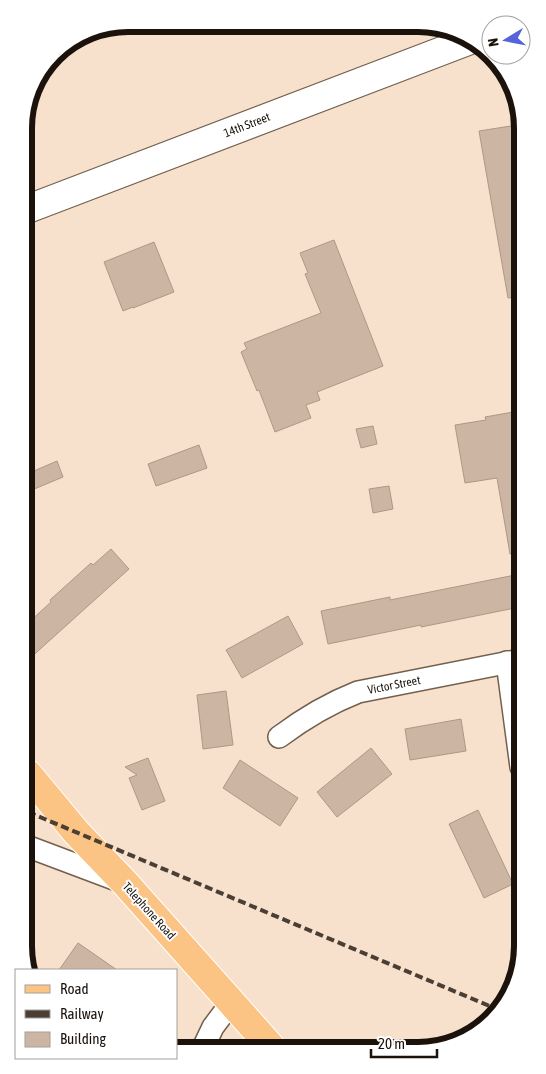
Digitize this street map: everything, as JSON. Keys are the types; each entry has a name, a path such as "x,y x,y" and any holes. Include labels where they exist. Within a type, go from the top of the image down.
{"main road":[{"name":"Telephone Road","path":"32,779 76,832 125,883 266,1042"}],"street":[{"name":"14th Street","path":"33,207 462,43"},
{"name":"Victor Street","path":"279,737 295,725 338,700 358,692 513,661"},
{"path":"32,849 125,883"},
{"path":"207,1042 221,1014 231,1003"}],"building":[{"path":"514,126 514,297 508,298 479,131"},
{"path":"334,240 383,366 317,392 320,400 306,405 311,418 275,432 259,390 257,391 241,352 247,349 244,343 321,313 305,274 308,273 300,253"},
{"path":"154,242 174,292 123,311 104,262"},
{"path":"514,412 513,554 510,554 497,478 465,483 455,425 486,420 485,417"},
{"path":"373,426 377,444 361,448 356,429"},
{"path":"199,445 207,468 156,486 148,464"},
{"path":"57,461 63,477 33,490 33,472"},
{"path":"389,486 393,509 373,513 369,489"},
{"path":"111,549 129,569 32,656 32,619 51,602 50,600 91,563 93,565"},
{"path":"513,575 513,608 328,644 321,611 390,597 390,600"},
{"path":"288,616 303,644 242,678 226,650"},
{"path":"226,691 233,745 203,749 197,695"},
{"path":"461,719 466,751 410,760 405,729"},
{"path":"371,748 392,774 337,817 317,792"},
{"path":"148,758 165,801 142,810 129,778 137,775 125,767"},
{"path":"240,760 298,798 280,826 223,788"},
{"path":"478,810 513,884 484,898 449,824"},
{"path":"78,943 116,969 60,969"}],"railway":[{"path":"32,814 491,1007"}]}
